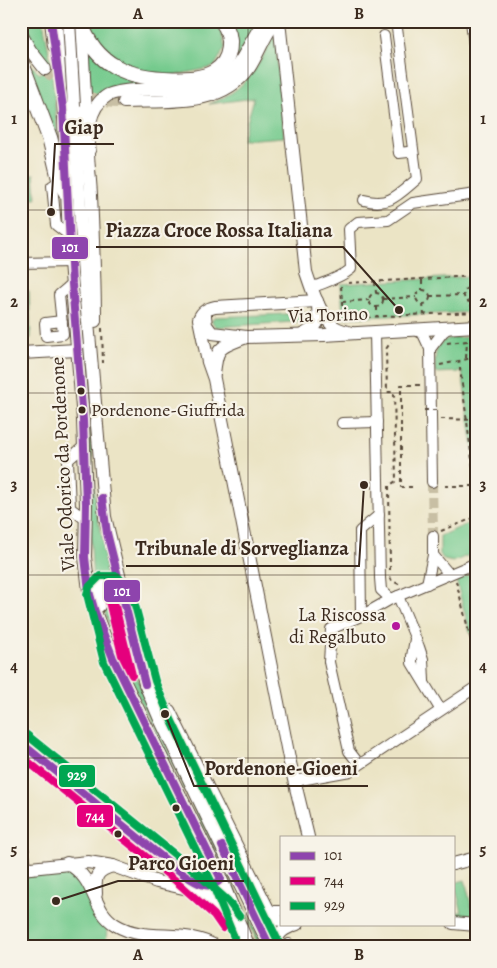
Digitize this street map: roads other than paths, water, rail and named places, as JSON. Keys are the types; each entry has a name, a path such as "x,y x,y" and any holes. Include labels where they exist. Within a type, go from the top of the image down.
{"highway":[{"path":"80,21 96,51 116,68 141,77 184,79 201,77 219,68 228,55 230,37 222,21"},
{"path":"80,21 88,148"},
{"path":"21,62 50,139 63,188"}],"main road":[{"path":"51,21 69,107"},
{"path":"60,21 69,107"},
{"path":"69,21 69,107"},
{"path":"96,407 95,278 88,148 92,116 98,105 105,98 125,91 192,89 219,82 238,66 273,22"},
{"path":"124,102 199,98 224,91 240,79 250,67 273,22"},
{"path":"273,22 306,272 311,288 334,327 351,333"},
{"path":"21,34 30,50 45,69"},
{"name":"Viale Odorico da Pordenone","path":"69,107 63,188 69,235 83,420 85,557 89,591 112,658 221,879 249,947"},
{"name":"Viale Odorico da Pordenone","path":"69,107 105,517 122,593 145,684 159,717 270,947"},
{"path":"302,335 314,329 318,323 318,301"},
{"name":"Via Torino","path":"318,301 206,311 205,320 208,330 212,333 247,337 351,333 374,327 416,330 476,326"},
{"path":"206,311 199,319 208,362 214,379 294,781 308,836"},
{"path":"214,379 216,356 219,350 224,346 247,337"},
{"path":"21,353 77,350"},
{"path":"112,658 97,593 104,585 109,584 119,589 122,593"},
{"path":"21,743 182,873 221,908 230,919 243,947"},
{"path":"454,864 476,858"},
{"path":"24,869 88,862 113,866 169,885 201,892"},
{"path":"67,863 83,874 91,886 104,914 116,925 130,931 202,940 216,947"},
{"path":"96,900 95,878 99,873 113,866"},
{"path":"182,873 210,887 218,885 221,879"},
{"path":"454,923 476,925"},
{"path":"276,947 278,936 285,928 291,926"}],"street":[{"path":"391,21 412,183"},
{"path":"364,200 383,203 417,179 396,21"},
{"path":"471,21 476,62"},
{"path":"384,36 399,153 408,152"},
{"path":"311,288 345,274 351,269 349,229 358,222 388,220 413,203 476,194"},
{"path":"21,263 70,262"},
{"path":"62,322 59,296 72,284"},
{"path":"374,327 381,590 394,598 415,637 422,659 424,681 440,709"},
{"path":"430,349 442,332 448,328"},
{"path":"416,330 423,334 430,349 432,482"},
{"path":"342,423 377,422"},
{"path":"361,616 360,531 379,515"},
{"path":"427,584 436,536"},
{"path":"433,555 452,577"},
{"path":"359,764 349,751 329,662 331,629 361,616 394,598 427,584 452,577 476,563"},
{"path":"294,781 350,770 476,687"},
{"path":"170,710 269,909 280,911"},
{"path":"21,834 24,869"},
{"path":"169,885 175,876 182,873"},
{"path":"253,909 269,918 280,921"}],"waterway":[{"path":"454,917 462,918"}],"tunnel":[{"path":"45,69 63,85 80,95 111,102 124,102"},
{"path":"432,482 433,536"}],"place":[{"name":"Giap","path":"51,212"},
{"name":"Piazza Croce Rossa Italiana","path":"399,310"},
{"name":"Pordenone-Giuffrida","path":"82,410"},
{"name":"Tribunale di Sorveglianza","path":"364,485"},
{"name":"La Riscossa di Regalbuto","path":"396,626"},
{"name":"Pordenone-Gioeni","path":"165,714"},
{"name":"Parco Gioeni","path":"56,901"}]}
